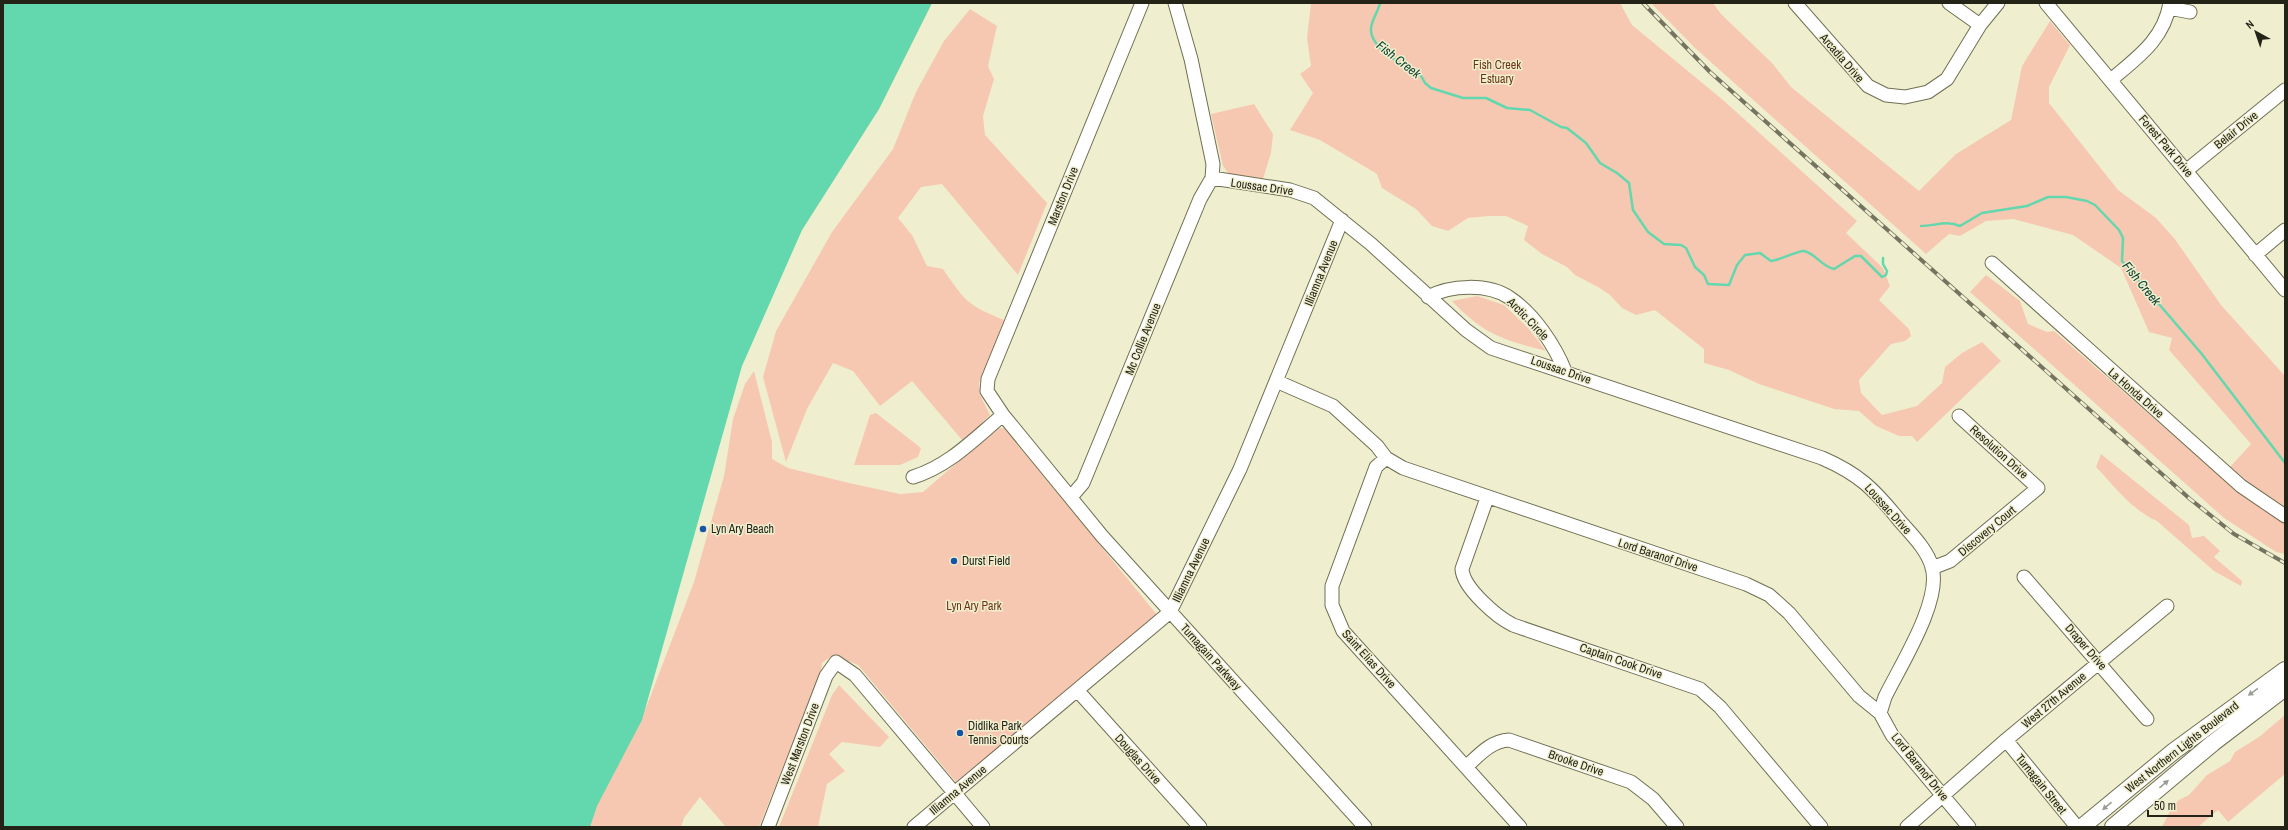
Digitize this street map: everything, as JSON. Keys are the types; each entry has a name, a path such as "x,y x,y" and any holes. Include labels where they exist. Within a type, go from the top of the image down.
{"main road":[{"name":"West Northern Lights Boulevard","path":"2082,827 2174,751 2285,670"},
{"name":"West Northern Lights Boulevard","path":"2113,827 2213,743 2285,688"}],"street":[{"name":"Marston Drive","path":"987,391 990,374 1142,3"},
{"path":"1174,3 1192,66 1213,164 1212,178"},
{"name":"Arcadia Drive","path":"1795,3 1861,80 1877,91 1905,97 1920,94 1941,84 1952,72 1980,25 1998,3"},
{"path":"1949,3 1980,25"},
{"name":"Forest Park Drive","path":"2046,3 2187,170 2285,290"},
{"path":"2112,80 2156,39 2164,24 2169,5 2190,12"},
{"name":"Belair Drive","path":"2187,170 2285,90"},
{"name":"Loussac Drive","path":"1212,178 1301,193 1322,203 1466,330 1491,348 1836,464 1858,477 1877,493 1922,547 1932,568 1934,582 1930,605 1885,697 1880,713"},
{"name":"Mc Collie Avenue","path":"1071,497 1083,483 1200,199 1212,178"},
{"name":"Illiamna Avenue","path":"914,827 1170,612 1223,505 1342,220"},
{"path":"2255,255 2285,230"},
{"name":"La Honda Drive","path":"1992,263 2241,486 2285,516"},
{"name":"Arctic Circle","path":"1428,297 1440,290 1454,288 1488,290 1504,294 1521,308 1554,346 1565,372"},
{"name":"Lord Baranof Drive","path":"1276,381 1333,406 1342,412 1377,446 1386,458 1403,468 1487,498 1746,584 1769,595 1789,613 1859,696 1880,713 1892,735 1969,827"},
{"name":"Turnagain Parkway","path":"987,391 1002,415 1102,536 1365,827"},
{"path":"912,477 940,466 953,457 1002,415"},
{"name":"Resolution Drive","path":"1959,416 2038,488"},
{"name":"Saint Elias Drive","path":"1386,458 1376,467 1334,576 1330,595 1333,610 1343,631 1520,827"},
{"name":"Discovery Court","path":"1932,568 1950,561 2038,488"},
{"name":"Captain Cook Drive","path":"1487,498 1463,564 1462,575 1468,585 1494,613 1513,625 1700,689 1720,707 1821,827"},
{"name":"Draper Drive","path":"2024,577 2147,719"},
{"name":"West 27th Avenue","path":"1907,827 2006,740 2167,606"},
{"name":"West Marston Drive","path":"768,827 826,676 836,662 855,675 954,793"},
{"name":"Douglas Drive","path":"1077,690 1200,827"},
{"name":"Brooke Drive","path":"1466,767 1490,746 1509,740 1631,782 1653,798 1677,827"},
{"name":"Turnagain Street","path":"2006,740 2077,827"},
{"path":"954,793 983,827"}],"green space":[{"name":"Lyn Ary Park","path":"932,3 879,109 802,230 739,365 644,713 694,582 724,476 733,419 745,384 754,371 772,442 772,459 788,468 849,483 900,494 923,492 996,429 1004,428 1158,616 956,782 858,665 833,655 822,663 821,673 759,827 726,827 700,797 684,818 681,827 240,827"},
{"name":"Fish Creek Estuary","path":"1311,3 1620,3 1632,25 1723,100 1857,221 1846,233 1883,268 1890,286 1879,300 1909,329 1911,336 1905,341 1891,344 1859,380 1861,393 1882,415 1917,406 1942,383 1945,367 1962,353 1982,342 2001,361 1917,442 1912,436 1899,436 1876,426 1859,411 1834,409 1759,384 1729,370 1704,363 1704,349 1655,310 1636,315 1622,308 1610,295 1575,275 1567,267 1542,254 1524,240 1528,226 1506,216 1468,218 1448,231 1432,226 1416,209 1382,188 1377,174 1320,140 1290,130 1313,93 1300,74 1311,66 1307,38"},
{"path":"1651,3 1713,3 1721,14 1772,63 1791,87 1919,191 1956,154 2011,120 2022,66 2050,21 2070,45 2049,87 2049,103 2118,190 2156,218 2174,238 2221,305 2285,376 2285,507 2268,498 2230,467 2251,444 2169,350 2172,338 2149,332 2121,268 2073,235 2013,219 1986,221 1960,236 1949,234 1926,254 1695,48"},
{"path":"970,9 997,26 988,66 994,79 983,116 985,135 1047,203 1018,275 942,184 921,187 898,218 912,235 927,266 943,269 968,301 974,306 1004,320 979,383 980,395 990,415 963,441 912,381 880,406 853,371 833,363 807,409 786,462 763,377 776,331 832,232 893,149 916,92 944,41"},
{"path":"1254,104 1273,134 1271,153 1263,179 1231,177 1223,166 1211,114"},
{"path":"1986,275 2020,301 2028,324 2047,332 2054,331 2231,486 2285,522 2285,554 2276,552 2224,518 1970,292"},
{"path":"1477,296 1504,305 1529,329 1546,351 1494,334 1474,321 1452,301"},
{"path":"876,413 921,448 918,457 900,465 854,465 870,415"},
{"path":"2101,454 2189,525 2192,538 2204,536 2220,551 2214,557 2242,581 2241,586 2214,571 2157,521 2148,517 2132,505 2096,467"},
{"path":"839,685 889,737 880,747 842,742 829,754 845,771 827,784 818,827 779,827 832,695"},
{"path":"2285,715 2285,774 2228,822 2218,810 2198,827 2162,827 2172,807 2179,800 2189,795 2207,775 2230,761 2235,752 2259,737"}],"shaded area":[{"path":"3,3 932,3 879,109 802,230 742,366 642,720 597,806 590,827 3,827"}],"waterway":[{"name":"Fish Creek","path":"1380,3 1371,29 1372,36 1382,50 1398,62 1420,74 1425,83 1431,88 1463,98 1486,98 1507,108 1530,110 1561,127 1567,128 1586,143 1600,163 1617,173 1629,183 1633,210 1648,232 1664,244 1681,245 1686,248 1695,267 1704,275 1708,284 1729,285 1737,265 1745,255 1760,253 1771,261 1804,251 1812,254 1825,265 1834,269 1855,256 1861,256 1882,277 1886,275 1887,271 1883,264 1883,258"},
{"name":"Fish Creek","path":"1921,226 1945,223 1960,226 1982,213 2027,206 2048,197 2066,197 2087,201 2095,205 2119,230 2123,238 2122,261 2201,353 2285,463"}],"railway":[{"path":"1643,3 1710,72 2190,499 2234,534 2285,563"}],"place":[{"name":"Lyn Ary Beach","path":"703,529"},
{"name":"Durst Field","path":"954,561"},
{"name":"Didlika Park Tennis Courts","path":"960,733"}]}
